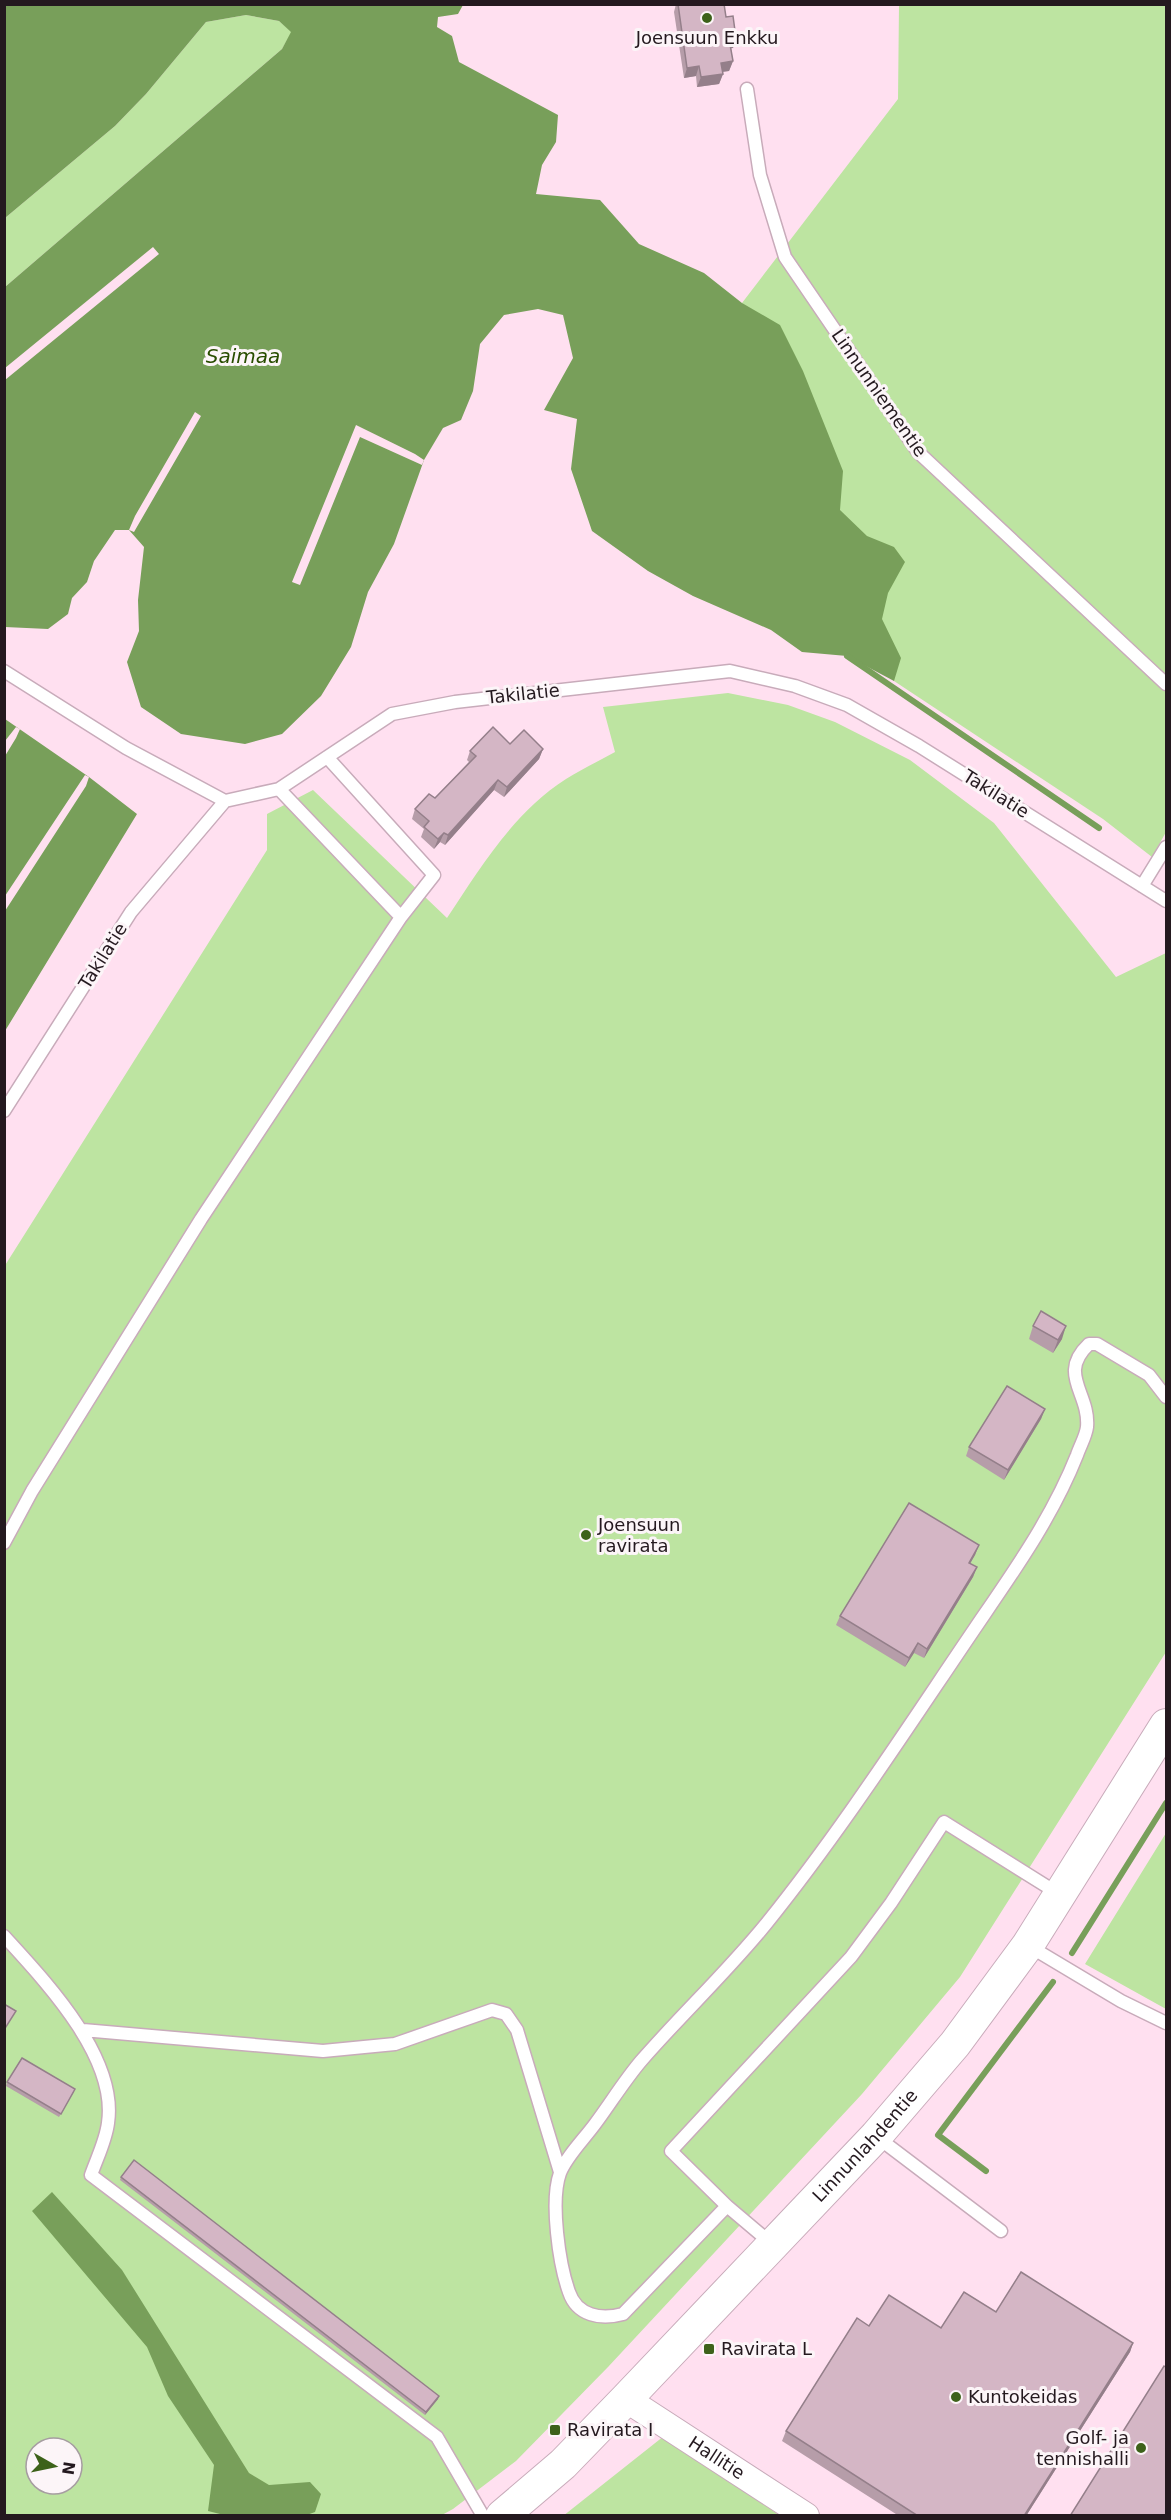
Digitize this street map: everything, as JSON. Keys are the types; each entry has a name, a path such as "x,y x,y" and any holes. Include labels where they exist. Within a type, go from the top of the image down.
{"street":[{"name":"Linnunlahdentie","path":"502,2516 563,2464 626,2399 876,2136 955,2044 1028,1945 1167,1725"},
{"name":"Hallitie","path":"626,2399 806,2516"}],"lane":[{"name":"Linnunniementie","path":"747,89 760,175 785,257 918,452 1167,684"},
{"path":"4,670 126,748 225,801"},
{"name":"Takilatie","path":"4,1111 131,912 225,801 279,789 392,714 455,702 730,671 795,686 847,705 929,752 1167,901"},
{"path":"4,1543 32,1491 201,1219 401,917 434,875 327,757"},
{"path":"279,789 401,917"},
{"path":"1142,886 1167,847"},
{"path":"560,2172 638,2064 763,1927 836,1836 1008,1581 1062,1493 1087,1429 1085,1405 1077,1387 1074,1368 1078,1354 1089,1344 1097,1344 1149,1375 1167,1397"},
{"path":"772,2245 727,2206 671,2151 851,1957 891,1904 944,1822 1059,1894"},
{"path":"4,1936 45,1981 82,2030 99,2068 108,2103 108,2123 91,2175 437,2438 483,2516"},
{"path":"1028,1945 1121,2001 1167,2023"},
{"path":"82,2030 323,2051 395,2044 492,2010 506,2014 517,2030 560,2172 556,2197 558,2228 569,2294 578,2308 585,2312 607,2318 623,2314 727,2206"},
{"path":"876,2136 1001,2231"}],"shaded area":[{"path":"899,5 1166,5 1166,832 1152,857 1103,819 894,681 873,641 855,573 742,303 898,99"},
{"path":"246,15 279,21 292,32 282,49 5,287 5,218 115,126 146,94 206,22"},
{"name":"Joensuun ravirata","path":"728,693 788,705 835,722 910,760 994,823 1116,977 1166,953 1166,1652 960,1977 862,2094 608,2367 516,2461 453,2509 442,2515 5,2515 4,1267 267,850 267,814 313,790 447,918 499,842 530,808 566,779 615,752 603,707"},
{"path":"1166,1833 1166,2009 1085,1964"},
{"path":"664,2436 779,2515 563,2516"}],"water":[{"name":"Saimaa","path":"5,5 463,5 458,14 438,17 437,27 452,36 459,62 558,115 556,142 542,165 536,194 600,200 639,244 704,273 742,303 780,325 803,371 843,471 840,510 867,536 894,547 905,562 888,593 882,619 901,658 894,681 847,656 802,652 771,630 693,596 648,571 592,531 571,469 577,419 544,410 573,358 563,315 538,309 504,315 480,344 473,391 461,420 443,428 424,460 394,544 368,592 351,647 321,696 282,734 245,744 181,734 141,707 127,662 139,631 138,600 144,547 129,530 115,530 94,561 87,582 72,598 68,614 48,629 5,627 5,287 282,49 291,32 279,21 246,15 206,22 146,94 115,126 5,218"},
{"path":"5,719 89,777 137,814 5,1031"},
{"path":"52,2192 122,2270 249,2473 269,2485 310,2482 321,2494 315,2512 304,2516 224,2515 208,2511 214,2465 168,2396 147,2347 32,2211"}],"pier":[{"path":"153,247 159,254 5,380 5,368"},
{"path":"195,412 201,416 134,532 129,530 135,516"},
{"path":"356,425 415,454 424,460 422,465 360,437 300,585 292,582"},
{"path":"16,727 20,729 5,756 5,741"},
{"path":"85,775 89,777 86,786 5,911 5,896"}],"building":[{"path":"678,4 724,4 726,17 733,16 736,38 729,39 733,61 721,63 723,74 701,77 699,66 687,68"},
{"path":"493,727 510,744 524,730 543,749 507,787 498,780 448,835 444,833 438,839 424,827 429,821 415,809 429,794 435,798 476,756 470,751"},
{"path":"1041,1311 1066,1326 1058,1340 1033,1326"},
{"path":"1007,1386 1045,1409 1008,1470 969,1447"},
{"path":"909,1503 979,1545 969,1563 977,1567 927,1649 918,1643 909,1658 840,1616"},
{"path":"4,2004 16,2011 4,2030"},
{"path":"22,2058 75,2089 61,2114 7,2082"},
{"path":"134,2160 439,2396 426,2412 121,2177"},
{"name":"Kuntokeidas","path":"1021,2272 1133,2343 1024,2516 918,2516 786,2431 857,2318 869,2326 889,2295 941,2328 964,2292 996,2312"},
{"name":"Golf- ja tennishalli","path":"1164,2366 1167,2368 1167,2516 1070,2516"}],"waterway":[{"path":"847,656 1099,828"},
{"path":"1072,1953 1166,1803"},
{"path":"986,2171 938,2135 1053,1982"}],"place":[{"name":"Joensuun Enkku","path":"707,18"},
{"name":"Joensuun ravirata","path":"586,1535"},
{"name":"Ravirata L","path":"709,2349"},
{"name":"Kuntokeidas","path":"956,2397"},
{"name":"Ravirata I","path":"555,2430"},
{"name":"Golf- ja tennishalli","path":"1141,2448"}]}
